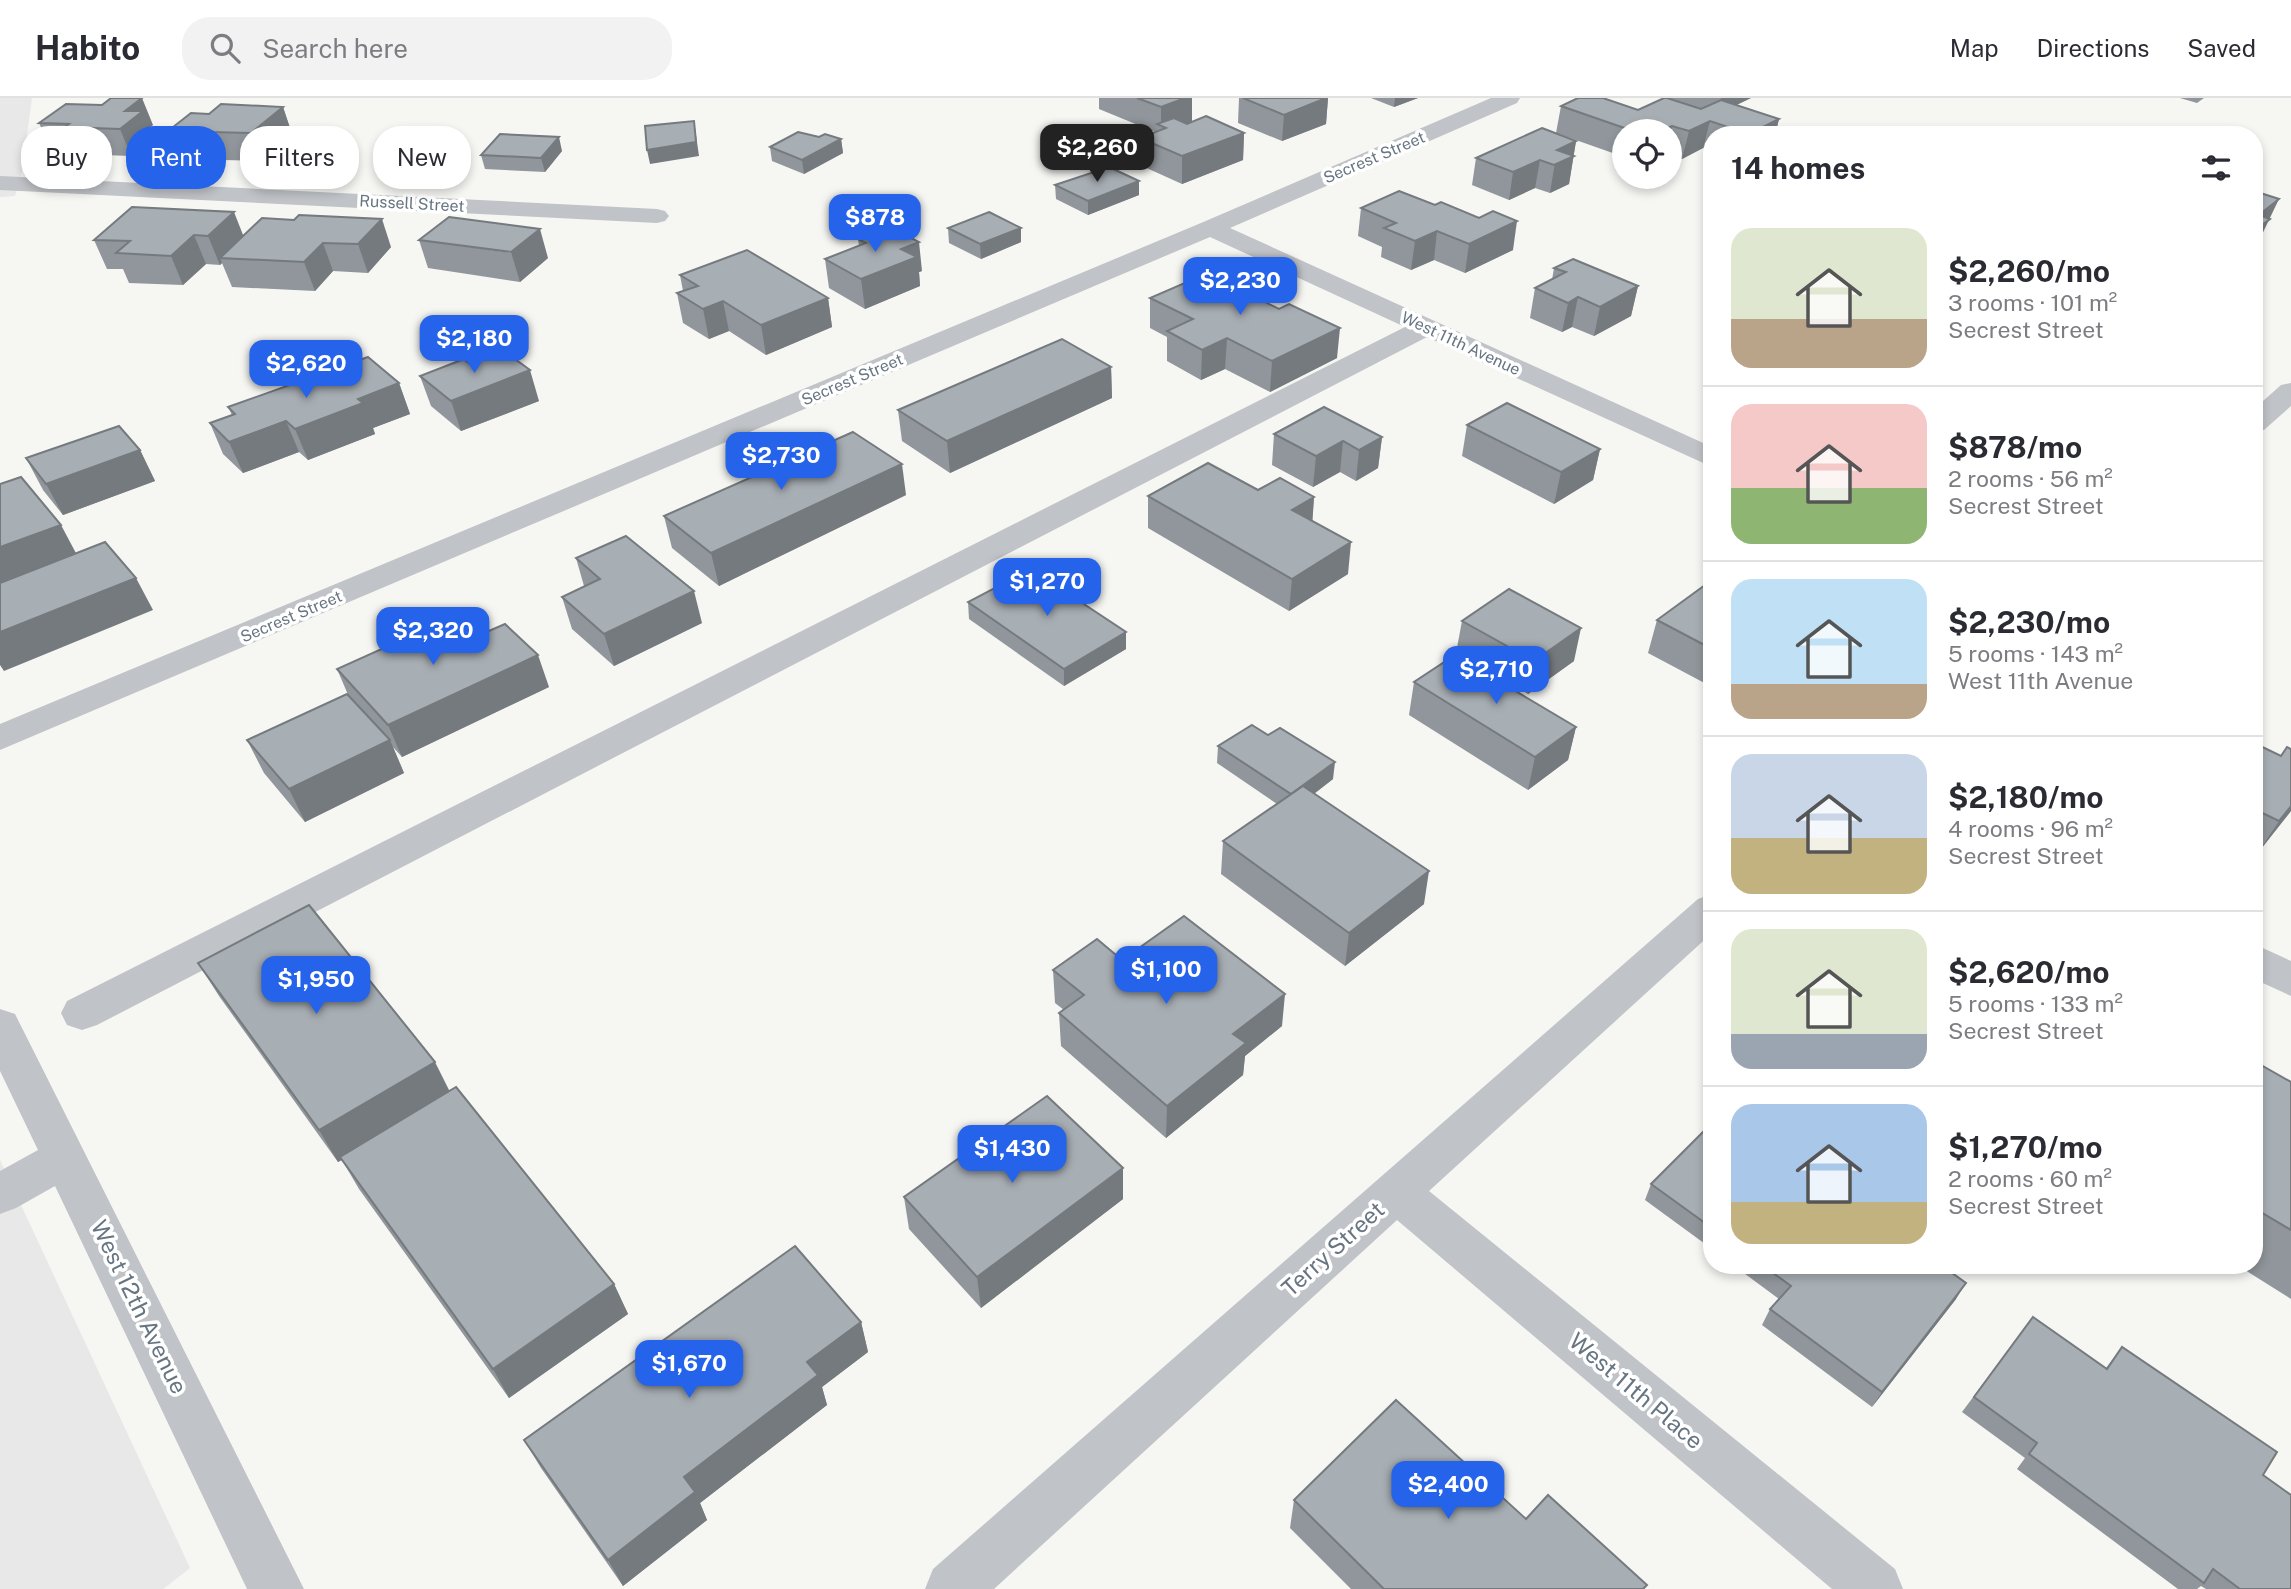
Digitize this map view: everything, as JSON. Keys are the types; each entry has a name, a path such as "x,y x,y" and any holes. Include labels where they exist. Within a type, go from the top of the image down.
{"street":[{"name":"Secrest Street","path":"0,738 1210,228 1509,98"},
{"name":"Russell Street","path":"0,183 657,216"},
{"name":"West 11th Avenue","path":"1210,228 1703,454"},
{"path":"82,1013 1426,327"},
{"path":"2263,416 2291,391"},
{"name":"Terry Street","path":"953,1589 1703,917"},
{"path":"2263,965 2291,979"},
{"name":"West 12th Avenue","path":"2,1033 276,1589"},
{"path":"0,1194 65,1157"},
{"name":"West 11th Place","path":"1397,1192 1875,1589"}],"shaded area":[{"path":"0,98 32,98 28,126 21,126 21,175 15,196 0,197"},
{"path":"0,1160 190,1568 163,1589 0,1589"}],"building":[{"path":"111,98 142,98 125,111 143,111 120,129 112,129 112,126 39,123 66,104 102,105"},
{"path":"1137,98 1185,98 1161,107"},
{"path":"1243,98 1326,98 1284,115"},
{"path":"1578,98 1603,98 1638,110 1667,98 1701,109 1721,100 1779,119 1765,126 1725,126 1710,121 1689,131 1682,129 1682,119 1612,119 1612,124 1561,106"},
{"path":"221,104 283,107 260,126 240,126 240,133 226,132 226,126 174,126 191,113 209,114"},
{"path":"1206,116 1244,133 1182,156 1140,138 1166,128 1157,124 1174,118 1187,124"},
{"path":"694,121 696,142 647,150 645,126"},
{"path":"1542,128 1576,141 1557,150 1574,156 1554,165 1540,160 1513,172 1476,158"},
{"path":"798,132 819,137 825,134 841,139 802,160 770,147"},
{"path":"500,134 559,137 541,158 481,155"},
{"path":"1109,167 1139,181 1088,201 1055,185"},
{"path":"1399,191 1435,205 1441,202 1479,218 1493,211 1517,221 1469,244 1437,231 1415,241 1384,228 1396,223 1361,208"},
{"path":"2263,194 2279,199 2263,212"},
{"path":"132,207 234,212 208,236 194,235 171,256 116,253 130,241 94,240"},
{"path":"989,212 1021,228 980,244 948,228"},
{"path":"299,215 382,219 358,244 323,243 304,262 220,258 262,218 294,220"},
{"path":"449,217 540,229 511,252 419,240"},
{"path":"890,227 919,242 901,249 917,257 861,279 825,259 866,243 858,239"},
{"path":"747,250 828,298 761,325 723,301 703,309 677,293 698,286 680,275"},
{"path":"1573,259 1638,286 1600,307 1578,297 1568,303 1535,288 1566,272 1554,268"},
{"path":"1217,269 1264,291 1253,296 1279,309 1289,304 1340,328 1272,361 1227,338 1202,350 1167,331 1193,319 1150,298"},
{"path":"1062,339 1111,367 947,441 898,410"},
{"path":"504,351 530,370 451,401 420,376 464,359 470,364"},
{"path":"368,357 399,383 358,399 363,403 295,429 286,421 229,442 210,423 235,414 228,407"},
{"path":"1507,403 1600,449 1561,472 1467,425"},
{"path":"1324,407 1382,437 1359,450 1343,441 1316,456 1274,434"},
{"path":"119,426 140,450 46,484 26,458"},
{"path":"853,432 902,464 711,553 664,516"},
{"path":"1208,463 1258,490 1280,478 1314,497 1292,510 1351,542 1292,579 1148,496"},
{"path":"21,477 61,525 0,547 0,484"},
{"path":"626,536 694,591 604,634 562,597 600,579 576,558"},
{"path":"105,542 136,578 0,632 0,583"},
{"path":"1031,569 1126,632 1064,669 968,602"},
{"path":"1703,587 1703,644 1657,620"},
{"path":"1509,589 1581,628 1534,661 1462,621"},
{"path":"455,616 475,637 505,624 538,655 388,725 337,669"},
{"path":"1455,655 1576,727 1535,757 1414,682"},
{"path":"347,694 390,740 289,789 247,740"},
{"path":"1252,725 1268,735 1280,728 1335,762 1291,794 1218,746"},
{"path":"2263,747 2281,756 2287,747 2291,749 2291,806 2279,821 2263,813"},
{"path":"1303,786 1429,871 1349,933 1223,841"},
{"path":"309,905 435,1062 319,1130 198,963"},
{"path":"1184,916 1285,994 1233,1034 1246,1043 1167,1106 1059,1013 1084,995 1053,970 1097,939 1122,960"},
{"path":"2263,1066 2291,1082 2291,1230 2263,1213"},
{"path":"456,1087 614,1284 493,1369 340,1157"},
{"path":"1047,1096 1123,1168 977,1277 904,1197"},
{"path":"1703,1132 1703,1222 1651,1184"},
{"path":"795,1246 861,1322 807,1362 818,1375 684,1477 695,1492 608,1560 524,1440"},
{"path":"1774,1274 1954,1274 1966,1283 1882,1392 1770,1309 1791,1286"},
{"path":"2033,1317 2107,1369 2122,1347 2277,1452 2263,1475 2291,1495 2291,1589 2240,1589 2213,1569 2204,1583 2029,1454 2037,1443 1974,1397"},
{"path":"1396,1400 1526,1519 1548,1495 1647,1585 1643,1589 1384,1589 1294,1500"}]}
